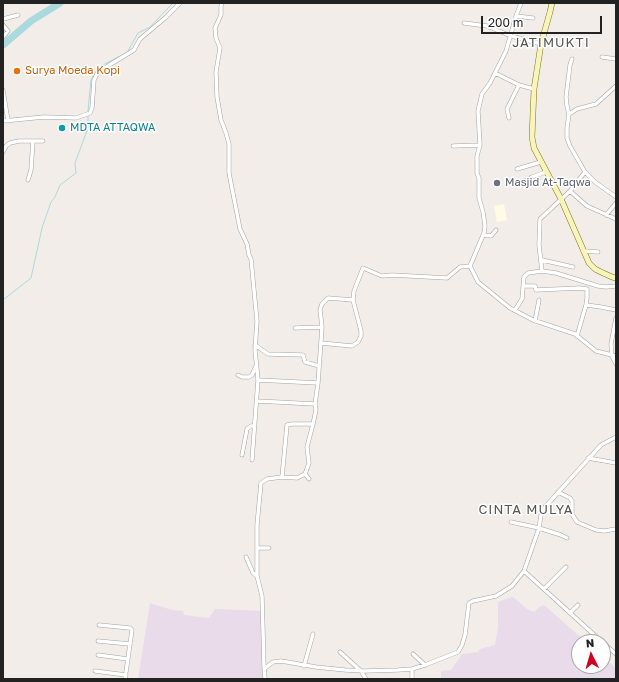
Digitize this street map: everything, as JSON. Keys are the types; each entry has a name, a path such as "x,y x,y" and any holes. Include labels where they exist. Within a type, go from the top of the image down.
{"street":[{"path":"3,121 44,117 76,118 88,114 92,108 94,80 98,72 134,50 140,39 180,3"},
{"path":"222,3 221,15 215,28 216,38 220,48 216,72 217,97 221,120 229,144 229,173 240,229 247,244 248,255 251,259 257,321 255,345 258,380 252,460"},
{"path":"521,3 506,50 490,84 482,94 478,111 480,146 477,173 479,178 479,198 485,226 483,235 470,266 478,282 510,308 535,321 575,334 596,351 614,356"},
{"path":"552,3 541,44 534,89 532,137 536,153 561,199 589,263 595,269 612,278 616,278"},
{"path":"3,19 18,15"},
{"path":"516,16 533,18"},
{"path":"464,23 487,26 511,36 541,44"},
{"path":"3,24 8,31 3,37"},
{"path":"602,57 616,59"},
{"path":"572,59 566,97 570,114 566,128 567,138 585,172 594,182 616,196"},
{"path":"495,73 519,85 534,89"},
{"path":"509,118 507,109 519,85"},
{"path":"570,114 577,109 596,104 616,86"},
{"path":"3,90 8,121"},
{"path":"3,152 6,146 10,143 19,141 43,141"},
{"path":"28,180 33,141"},
{"path":"453,146 480,146"},
{"path":"518,169 541,162"},
{"path":"521,183 546,172"},
{"path":"542,272 542,260 539,245 540,219 570,191 585,172"},
{"path":"570,191 587,206 616,219"},
{"path":"479,198 484,198"},
{"path":"606,215 616,203"},
{"path":"483,235 490,236 496,230"},
{"path":"583,251 598,252"},
{"path":"542,260 573,267"},
{"path":"321,343 352,346 358,342 361,336 361,331 353,300 354,291 363,268 382,276 392,275 447,278 460,267 470,266"},
{"path":"515,310 522,299 524,277 528,273 557,273 598,286 616,286"},
{"path":"524,286 535,286 536,290 587,289 586,305 577,336"},
{"path":"265,679 262,596 257,576 257,525 261,483 267,479 282,477 297,478 305,474 309,463 307,447 316,410 315,404 322,327 320,310 322,304 328,298 353,300"},
{"path":"535,321 539,300"},
{"path":"586,305 616,310"},
{"path":"616,318 611,344 616,364"},
{"path":"296,328 306,329 322,327"},
{"path":"255,345 268,354 303,355 306,362 319,366"},
{"path":"238,375 242,377 249,377 252,375 256,366"},
{"path":"258,380 318,382"},
{"path":"257,401 315,404"},
{"path":"282,477 286,427 289,424 313,424"},
{"path":"242,455 247,429 248,427 254,426"},
{"path":"264,669 277,661 304,666 361,671 412,668 425,665 458,652 465,635 469,603 496,596 512,586 524,571 545,507 601,445 616,437"},
{"path":"588,458 616,463"},
{"path":"305,474 309,479"},
{"path":"558,492 570,498 572,514 577,522 596,530 604,531 616,529"},
{"path":"511,522 538,528 567,538"},
{"path":"257,548 269,548"},
{"path":"246,557 253,572 257,576"},
{"path":"544,589 566,568"},
{"path":"524,571 594,634"},
{"path":"570,613 578,605"},
{"path":"94,671 125,677 132,630 130,628 99,625"},
{"path":"304,666 313,634"},
{"path":"98,641 130,644"},
{"path":"340,652 361,671 366,679"},
{"path":"413,654 425,665"},
{"path":"98,655 128,659"},
{"path":"412,668 412,678"}],"shaded area":[{"path":"504,204 507,220 497,222 494,206"},
{"path":"513,597 527,609 534,612 539,607 544,605 577,634 571,634 571,674 611,674 611,664 616,668 616,679 441,679 441,671 451,670 462,654 478,652 480,649 495,645 498,628 498,602"},
{"path":"150,603 172,610 183,611 184,615 209,618 215,609 264,611 264,679 138,679"}],"waterway":[{"path":"3,45 31,21 60,3"},
{"path":"125,54 138,33 150,27 173,3"},
{"path":"88,111 91,80 94,74 101,66 120,56"},
{"path":"3,300 31,278 42,228 51,202 60,185 76,173 75,163 88,128 88,115"}],"place":[{"name":"Surya Moeda Kopi","path":"17,71"},
{"name":"MDTA ATTAQWA","path":"62,128"},
{"name":"Masjid At-Taqwa","path":"497,183"}],"district":[{"name":"JATIMUKTI","path":"551,43"},
{"name":"CINTA MULYA","path":"526,510"}]}
